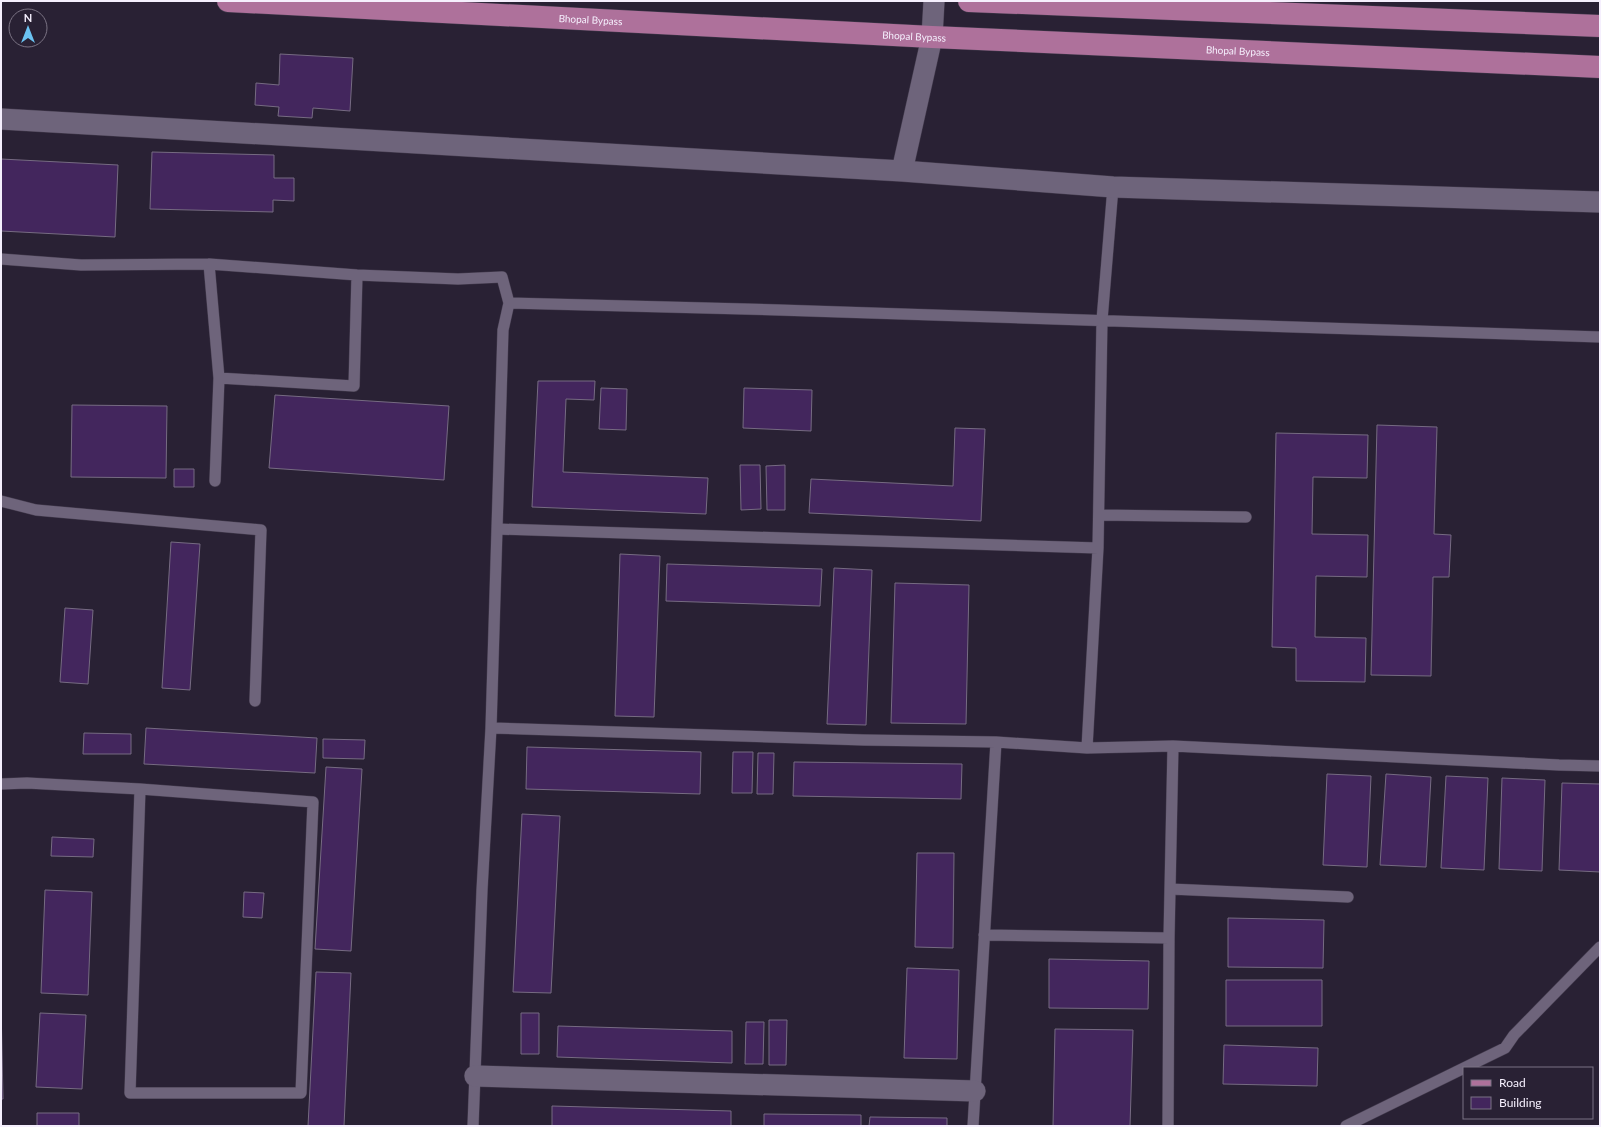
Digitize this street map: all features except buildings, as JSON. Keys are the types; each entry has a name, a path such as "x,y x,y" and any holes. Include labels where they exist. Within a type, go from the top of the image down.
{"main road":[{"name":"Bhopal Bypass","path":"228,1 932,37 1600,67"},
{"path":"969,1 1600,26"}],"street":[{"path":"902,171 932,37 934,1"},
{"path":"1,119 902,171 1113,187 1600,202"},
{"path":"475,1076 975,1091"}],"lane":[{"path":"1087,748 1098,548 1102,320 1113,187"},
{"path":"1,259 81,265 209,264 357,275 458,279 502,277 509,303 503,330 491,728 482,890 473,1126"},
{"path":"209,264 219,378 215,481"},
{"path":"219,378 354,386 357,275"},
{"path":"509,303 1102,320 1600,337"},
{"path":"1,501 36,510 261,530 255,701"},
{"path":"1099,515 1246,517"},
{"path":"497,529 1098,548"},
{"path":"491,728 856,740 996,742 1087,748 1173,746 1600,766"},
{"path":"973,1126 996,742"},
{"path":"1168,1126 1168,938 1173,746"},
{"path":"1,784 27,783 140,789 313,802 301,1093 130,1093 140,789"},
{"path":"1170,889 1348,897"},
{"path":"984,935 1168,938"},
{"path":"1466,1067 1504,1048 1514,1035 1600,947"},
{"path":"1346,1126 1463,1068"}]}
